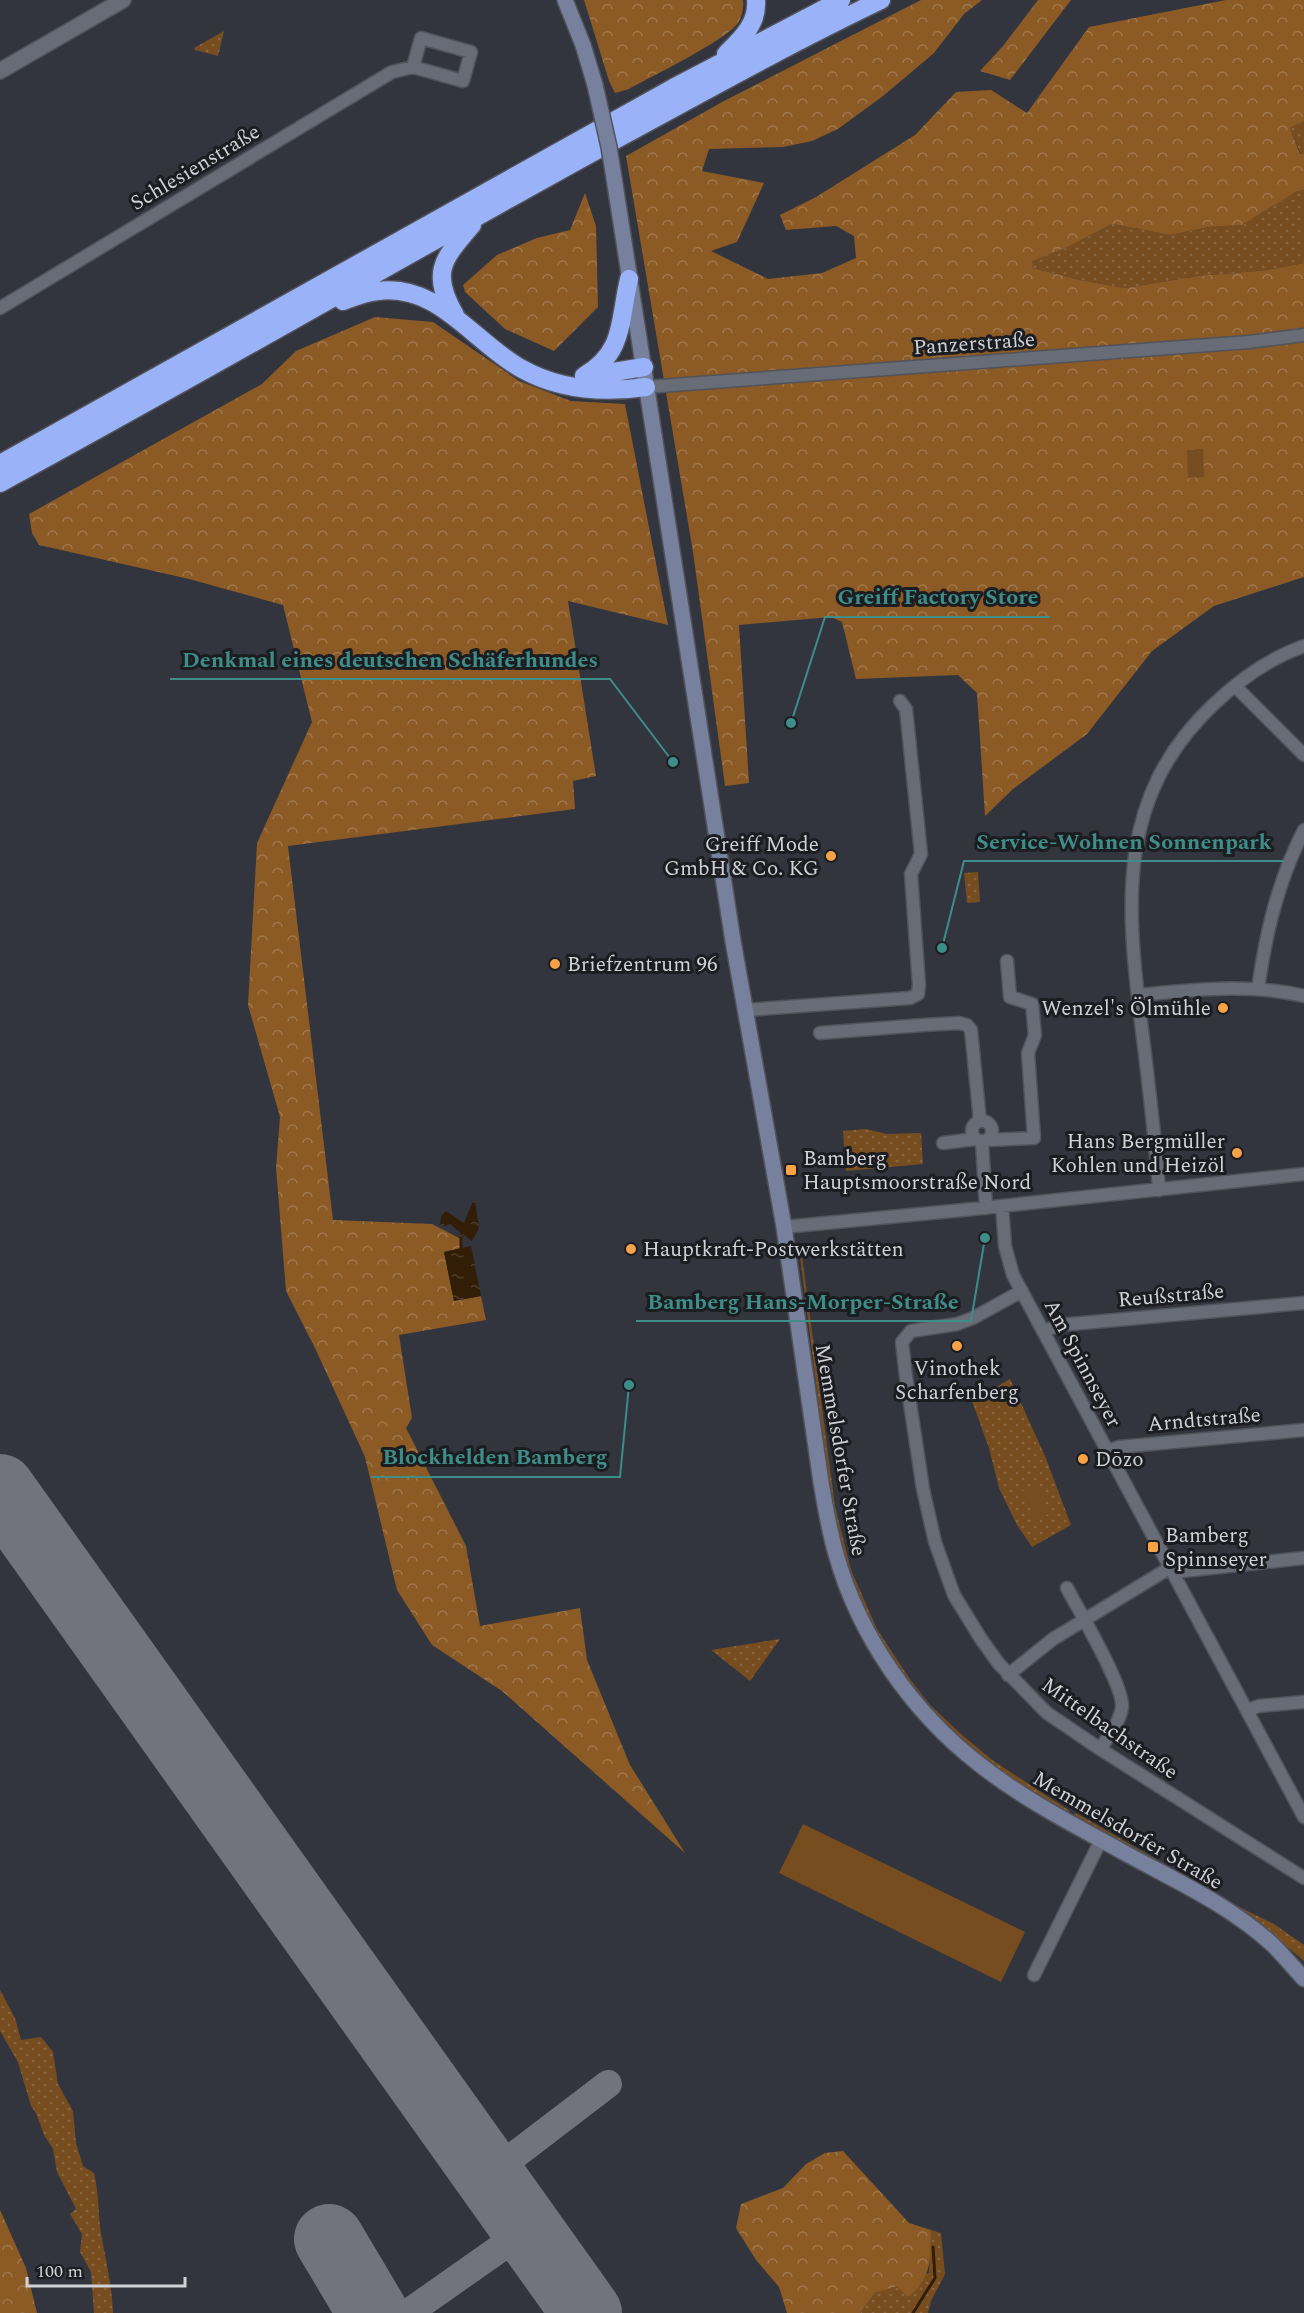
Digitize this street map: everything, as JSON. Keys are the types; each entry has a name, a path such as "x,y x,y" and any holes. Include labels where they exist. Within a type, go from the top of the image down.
{"highway":[{"path":"714,66 750,28 754,18 756,0"},
{"path":"0,464 714,66 841,0"},
{"path":"0,483 315,309 481,214 742,71 881,0"},
{"path":"455,315 443,292 441,271 445,258 453,245 481,214"},
{"path":"584,376 606,360 616,344 622,325 628,279"},
{"path":"315,309 377,291 398,290 415,294 455,315 506,359 556,383 592,389 626,390 646,387"},
{"path":"556,383 584,376 644,367"}],"main road":[{"name":"Memmelsdorfer Straße","path":"565,0 595,85 609,147 710,793 784,1227 828,1522 844,1580 887,1665 911,1697 957,1746 1017,1791 1101,1840 1191,1888 1304,1965"},
{"name":"Memmelsdorfer Straße","path":"1273,1945 1304,1979"}],"street":[{"path":"0,71 123,0"},
{"path":"421,38 471,52 463,81 413,67 421,38"},
{"name":"Schlesienstraße","path":"0,308 372,83 392,72 413,67"},
{"name":"Panzerstraße","path":"646,387 1249,342 1304,335"},
{"path":"1159,1190 1138,995 1131,905 1132,872 1140,827 1155,788 1178,745 1193,724 1235,686 1272,661 1304,646"},
{"path":"1235,686 1304,755"},
{"path":"746,1010 910,998 918,994 911,874 921,854 906,709 900,701"},
{"path":"1258,989 1273,906 1288,862 1304,830"},
{"path":"943,1143 1034,1138 1028,1053 1035,1035 1032,1004 1010,997 1008,961"},
{"path":"1138,995 1212,988 1258,989 1304,996"},
{"path":"820,1033 959,1023 967,1025 971,1030 980,1120"},
{"path":"980,1120 973,1125 971,1132 982,1140"},
{"path":"980,1120 989,1124 992,1130 982,1140 986,1208"},
{"path":"784,1227 1304,1174"},
{"name":"Am Spinnseyer","path":"1002,1206 1008,1258 1022,1291 1304,1817"},
{"name":"Mittelbachstraße","path":"1022,1291 973,1318 957,1324 911,1331 904,1338 902,1348 925,1498 941,1561 954,1595 1008,1675 1047,1713 1304,1878"},
{"name":"Reußstraße","path":"1044,1332 1060,1325 1304,1303"},
{"name":"Arndtstraße","path":"1108,1451 1119,1447 1304,1430"},
{"path":"1008,1675 1053,1639 1083,1619 1172,1569 1304,1558"},
{"path":"1067,1588 1117,1682 1122,1700 1120,1715 1100,1749"},
{"path":"1248,1710 1259,1706 1304,1702"},
{"path":"1034,1975 1101,1840"}],"shaded area":[{"path":"224,31 218,56 195,50 194,48"},
{"path":"1304,121 1304,154 1301,155 1290,128"},
{"path":"1304,190 1304,263 1268,270 1198,276 1125,288 1033,268 1031,261 1068,247 1112,224 1171,235 1209,227 1242,225 1296,192"},
{"path":"1203,449 1204,477 1188,478 1187,450"},
{"path":"978,872 980,902 967,903 964,873"},
{"path":"866,1129 887,1134 921,1133 923,1164 846,1171 843,1131"},
{"path":"801,1248 835,1506 851,1570 877,1629 930,1705 992,1760 1070,1811 1068,1813 993,1766 942,1723 897,1667 863,1604 850,1571 839,1536 831,1501 799,1249"},
{"path":"1010,1379 1045,1456 1071,1525 1032,1547 1017,1525 999,1488 989,1448 972,1401"},
{"path":"1036,1484 1050,1513 1036,1521 1021,1492"},
{"path":"780,1639 750,1681 711,1650"},
{"path":"1076,1813 1237,1906 1274,1924 1304,1945 1304,1961 1278,1939 1222,1900 1073,1816"},
{"path":"803,1824 1025,1932 1001,1982 779,1873"},
{"path":"0,1990 15,2018 21,2040 41,2037 53,2052 58,2084 73,2111 76,2143 83,2166 94,2173 113,2313 94,2313 91,2272 80,2252 82,2234 70,2214 76,2209 57,2172 53,2149 31,2106 18,2062 0,2031"},
{"path":"931,2230 941,2233 945,2274 931,2301 928,2313 860,2313 875,2293 929,2273"}],"green space":[{"path":"584,0 743,0 743,5 738,23 719,39 629,89 615,93 609,81"},
{"path":"921,0 982,0 964,14 934,53 883,96 838,129 812,141 783,147 709,149 702,171 764,183 737,242 711,251 768,279 822,273 856,258 854,236 836,226 786,230 780,215 816,197 915,135 956,92 991,90 1027,113 1089,27 1226,0 1304,0 1304,121 1290,128 1300,154 1304,154 1304,190 1296,192 1242,225 1209,227 1171,235 1112,224 1068,247 1032,261 1033,268 1125,288 1198,276 1268,270 1304,263 1304,577 1214,606 1152,651 1087,734 1013,789 985,816 977,693 958,675 856,679 842,622 831,617 739,625 749,783 725,786 693,552 626,156 724,101"},
{"path":"1038,0 1071,0 1010,80 980,71 1003,46"},
{"path":"585,193 596,226 598,307 554,351 505,329 465,292 463,285 497,255 537,238 570,230"},
{"path":"375,317 433,322 519,381 571,401 625,404 668,625 568,601 596,776 573,781 575,809 288,846 333,1220 432,1224 461,1239 461,1248 444,1252 454,1301 481,1296 486,1320 399,1335 412,1418 406,1428 466,1546 480,1626 580,1608 587,1660 630,1765 685,1853 502,1691 432,1645 397,1590 365,1457 286,1291 276,1168 280,1117 248,1005 257,843 312,722 283,605 189,579 39,545 32,533 29,514 262,384 296,351"},
{"path":"843,2151 909,2223 931,2230 930,2259 926,2275 908,2297 897,2286 875,2293 860,2313 787,2313 779,2287 756,2260 736,2228 741,2204 783,2188 806,2164 825,2153"},
{"path":"0,2210 26,2268 37,2313 0,2313"}],"water":[{"path":"475,1201 479,1228 472,1241 464,1235 462,1239 459,1238 461,1233 450,1224 440,1225 441,1216 446,1211 464,1223"},
{"path":"471,1246 481,1296 454,1301 444,1252"}],"waterway":[{"path":"461,1239 461,1248"},
{"path":"913,2313 935,2278 933,2247"}],"taxiway":[{"path":"506,2162 608,2084"},
{"path":"472,2151 489,2163 506,2162 499,2178 507,2199"},
{"path":"512,2207 516,2226 515,2234 509,2242 519,2239 528,2241 545,2254"},
{"path":"408,2313 509,2242"}],"runway":[{"path":"0,1489 587,2313"},
{"path":"329,2239 373,2313"}],"place":[{"name":"Greiff Factory Store","path":"791,723"},
{"name":"Denkmal eines deutschen Schäferhundes","path":"673,762"},
{"name":"Greiff Mode GmbH & Co. KG","path":"831,856"},
{"name":"Service-Wohnen Sonnenpark","path":"942,948"},
{"name":"Briefzentrum 96","path":"555,964"},
{"name":"Wenzel's Ölmühle","path":"1223,1008"},
{"name":"Hans Bergmüller Kohlen und Heizöl","path":"1237,1153"},
{"name":"Bamberg Hauptsmoorstraße Nord","path":"791,1170"},
{"name":"Bamberg Hans-Morper-Straße","path":"985,1238"},
{"name":"Hauptkraft-Postwerkstätten","path":"631,1249"},
{"name":"Vinothek Scharfenberg","path":"957,1346"},
{"name":"Blockhelden Bamberg","path":"629,1385"},
{"name":"Dōzo","path":"1083,1459"},
{"name":"Bamberg Spinnseyer","path":"1153,1547"}]}
